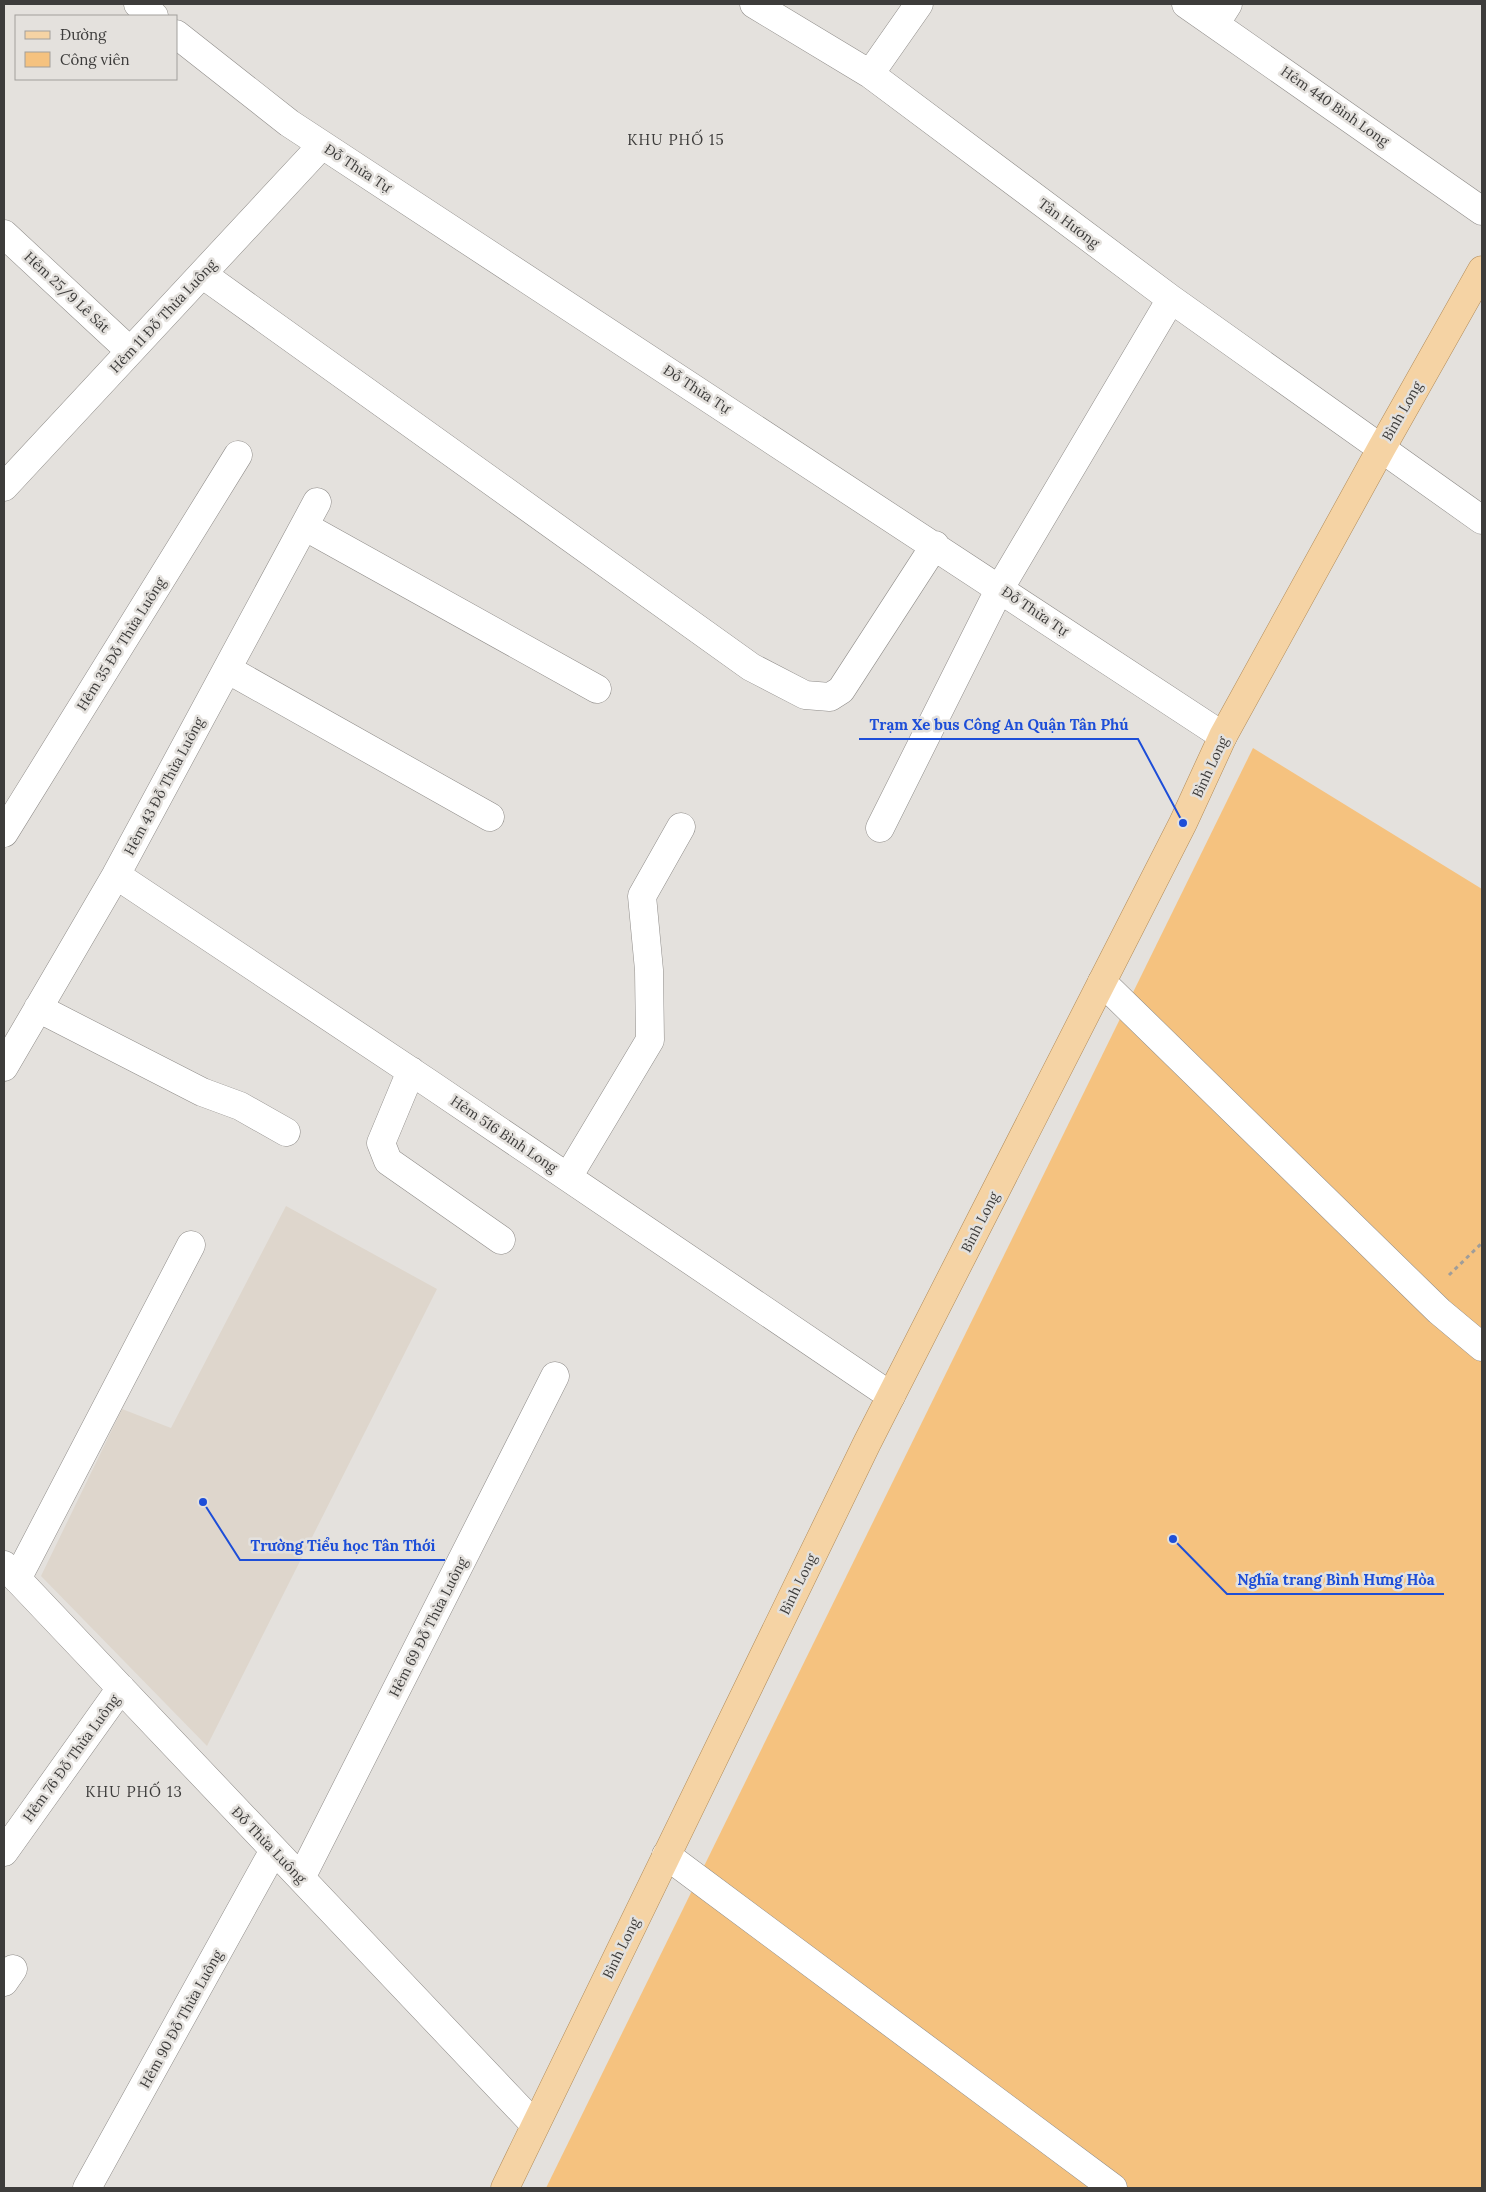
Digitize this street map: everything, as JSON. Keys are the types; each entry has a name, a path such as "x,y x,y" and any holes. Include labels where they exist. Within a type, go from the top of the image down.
{"main road":[{"name":"Bình Long","path":"506,2188 535,2124 891,1396 1183,823 1223,736 1482,270"}],"street":[{"path":"138,4 153,15"},
{"name":"Tân Hương","path":"754,4 870,74 1170,299 1482,520"},
{"path":"870,74 919,4"},
{"name":"Hẻm 440 Bình Long","path":"1186,4 1222,13 1482,211"},
{"name":"Đỗ Thừa Tự","path":"178,36 289,123 935,545 1223,736"},
{"name":"Hẻm 11 Đỗ Thừa Luông","path":"4,486 322,144"},
{"name":"Hẻm 25/9 Lê Sát","path":"4,234 130,351"},
{"path":"202,274 751,667 805,695 830,697 841,690 935,545"},
{"path":"880,828 1000,588 1170,299"},
{"name":"Hẻm 35 Đỗ Thừa Luông","path":"8,818 238,455"},
{"name":"Hẻm 43 Đỗ Thừa Luông","path":"4,1067 116,875 317,502"},
{"path":"304,526 597,689"},
{"path":"227,669 490,817"},
{"path":"568,1177 650,1040 649,970 642,896 680,826"},
{"name":"Hẻm 516 Bình Long","path":"116,875 411,1071 891,1396"},
{"path":"1102,982 1426,1298 1482,1347"},
{"path":"38,1008 202,1092 240,1106 286,1132"},
{"path":"411,1071 381,1143 388,1161 501,1240"},
{"path":"10,1572 191,1245"},
{"name":"Hẻm 69 Đỗ Thừa Luông","path":"301,1878 555,1376"},
{"name":"Đỗ Thừa Luông","path":"10,1572 535,2124"},
{"name":"Hẻm 76 Đỗ Thừa Luông","path":"4,1852 121,1688"},
{"name":"Hẻm 90 Đỗ Thừa Luông","path":"87,2188 274,1850"},
{"path":"666,1856 1113,2188"}],"path":[{"path":"1426,1298 1482,1243"}],"shaded area":[{"path":"286,1206 437,1289 207,1746 41,1576 122,1409 171,1428"}],"green space":[{"path":"1253,748 1482,889 1482,2188 546,2188"}],"place":[{"name":"Trạm Xe bus Công An Quận Tân Phú","path":"1183,823"},
{"name":"Trường Tiểu học Tân Thới","path":"203,1502"},
{"name":"Nghĩa trang Bình Hưng Hòa","path":"1173,1539"}],"district":[{"name":"KHU PHỐ 15","path":"676,139"},
{"name":"KHU PHỐ 13","path":"134,1791"}]}
